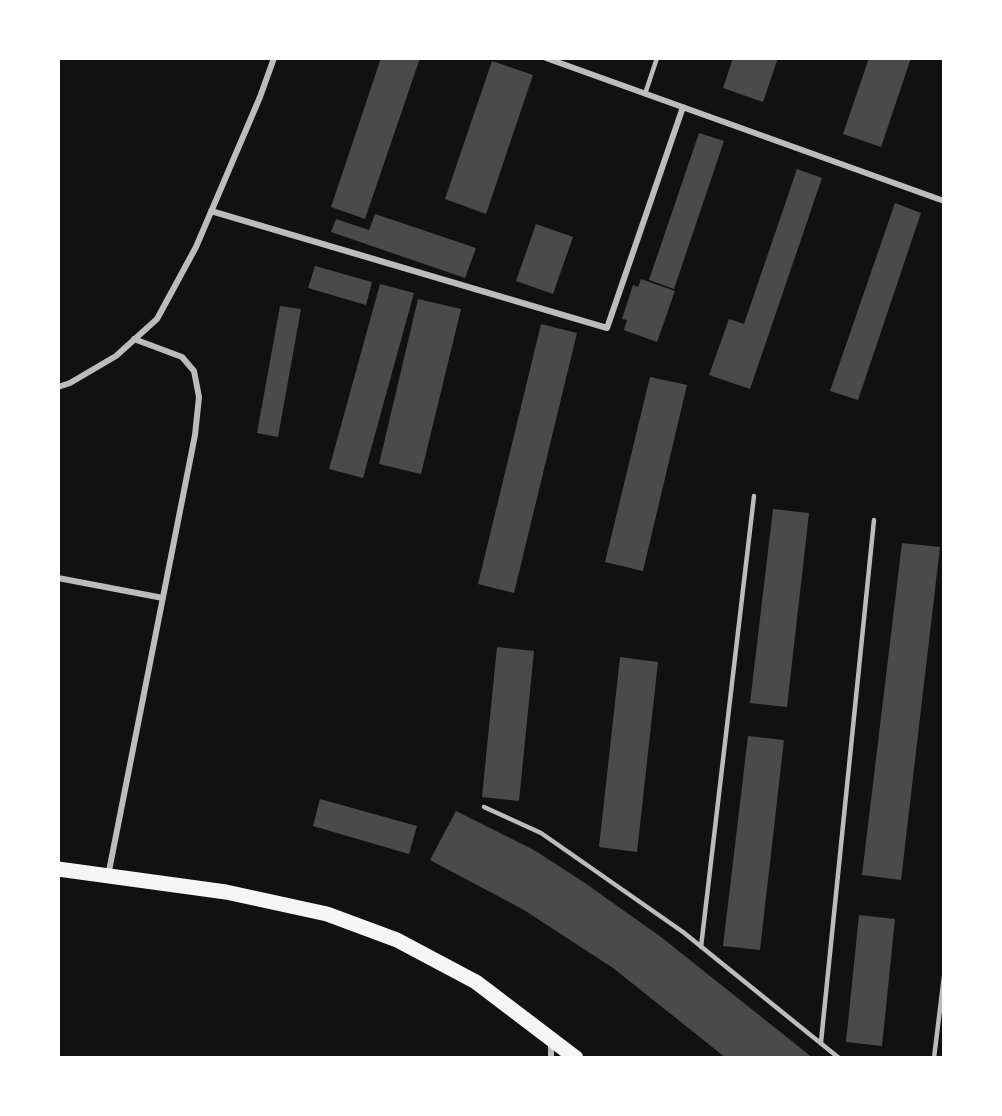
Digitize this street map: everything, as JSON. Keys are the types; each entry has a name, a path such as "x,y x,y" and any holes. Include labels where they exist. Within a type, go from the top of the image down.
{"main road":[{"path":"58,869 226,892 327,914 397,940 476,982 576,1058"}],"street":[{"path":"58,387 70,383 116,356 157,319 196,247 260,98 274,58"},
{"path":"546,58 944,201"},
{"path":"211,211 607,328 683,107"},
{"path":"108,876 195,435 199,397 194,371 182,357 134,339"},
{"path":"58,578 163,598"},
{"path":"551,1039 551,1058"}],"lane":[{"path":"645,94 657,58"},
{"path":"701,947 754,496"},
{"path":"821,1042 874,520"},
{"path":"484,807 540,833 682,932 839,1058"},
{"path":"934,1058 944,976"}],"building":[{"path":"381,58 420,58 365,219 331,207"},
{"path":"733,58 778,58 763,102 723,88"},
{"path":"869,58 911,58 881,147 843,134"},
{"path":"492,61 533,75 486,214 445,199"},
{"path":"699,133 724,141 674,289 649,280"},
{"path":"797,169 822,178 750,389 709,375 729,319 744,324"},
{"path":"895,203 921,213 858,400 830,391"},
{"path":"375,214 476,248 465,278 331,232 336,219 369,230"},
{"path":"536,224 573,237 553,294 516,281"},
{"path":"315,266 372,282 366,305 308,288"},
{"path":"641,279 675,291 657,342 624,330 627,320 622,319 633,285 638,287"},
{"path":"380,284 414,293 363,478 329,469"},
{"path":"418,299 461,309 421,474 379,464"},
{"path":"280,306 301,309 278,437 257,433"},
{"path":"541,324 577,333 514,593 478,584"},
{"path":"650,377 687,385 643,571 605,562"},
{"path":"773,509 809,513 787,707 750,703"},
{"path":"902,543 940,547 901,880 862,875"},
{"path":"497,647 534,651 519,801 482,797"},
{"path":"620,657 658,662 637,852 599,847"},
{"path":"748,736 784,740 760,950 723,946"},
{"path":"320,799 417,826 409,854 313,826"},
{"path":"456,811 534,850 585,883 661,937 813,1058 726,1058 613,968 524,910 430,860"},
{"path":"859,915 895,919 882,1046 846,1042"}]}
